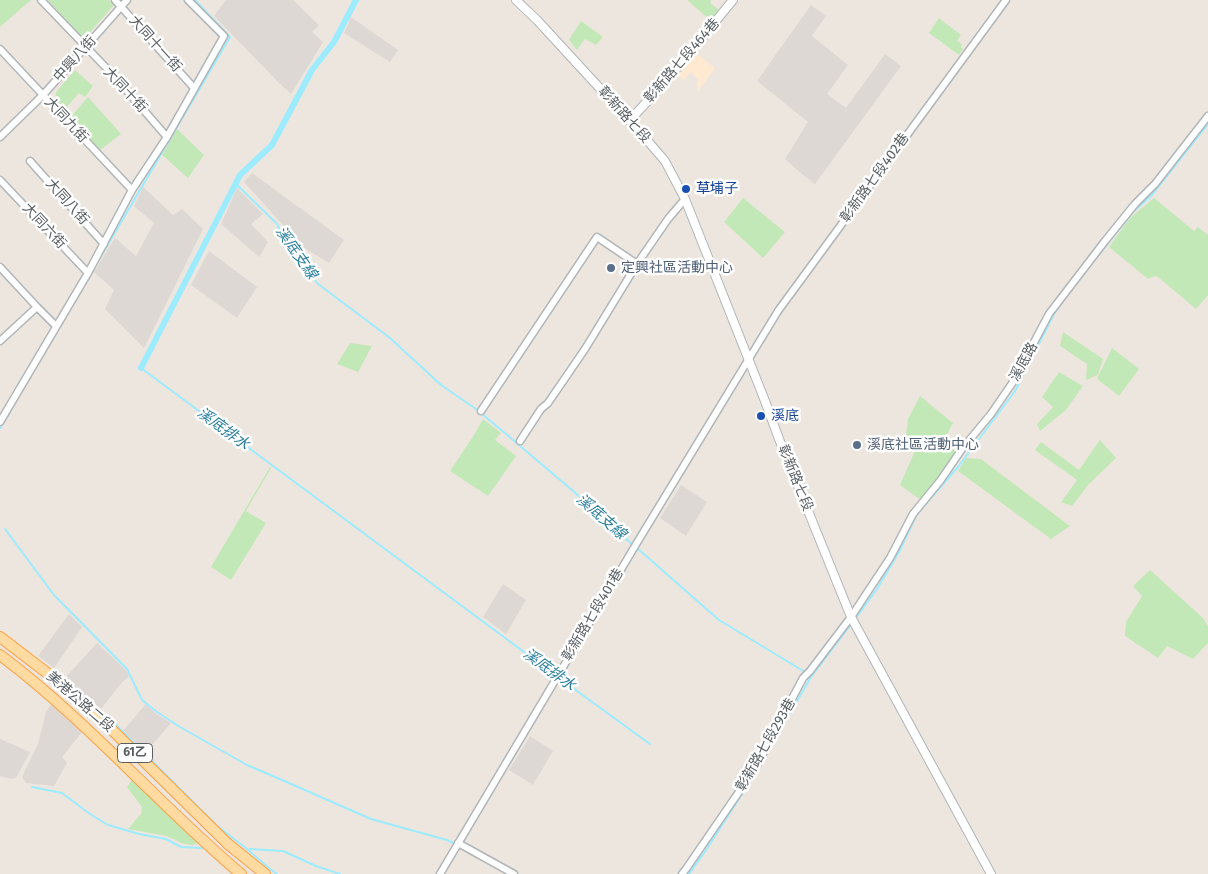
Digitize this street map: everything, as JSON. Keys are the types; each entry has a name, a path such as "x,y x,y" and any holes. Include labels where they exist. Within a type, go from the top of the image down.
{"main road":[{"name":"美港公路二段","path":"0,637 55,679 103,721 228,844 265,874"},
{"name":"美港公路二段","path":"0,655 49,694 89,730 241,874"}],"street":[{"name":"大同十街","path":"41,0 115,77 167,137"},
{"name":"大同十一街","path":"115,0 194,88"},
{"name":"中興八街","path":"1,135 43,95 127,0"},
{"path":"0,422 88,273 132,190 167,137 224,36 188,0"},
{"name":"彰新路七段","path":"516,0 630,120 664,162 685,199 766,400 778,439 851,616 991,874"},
{"name":"彰新路七段464巷","path":"630,120 668,79 733,0"},
{"name":"彰新路七段402巷","path":"749,358 798,283 1006,0"},
{"name":"大同九街","path":"0,49 132,190"},
{"name":"溪底路","path":"851,616 890,558 913,514 991,414 1013,382 1049,314 1105,241 1135,204 1155,184 1208,116"},
{"name":"大同八街","path":"30,161 104,244"},
{"name":"大同六街","path":"0,180 88,273"},
{"path":"520,441 585,349 637,264 668,219 685,199"},
{"path":"481,411 597,237 637,264"},
{"path":"0,267 56,326"},
{"path":"0,341 37,307"},
{"name":"彰新路七段401巷","path":"440,874 749,358"},
{"name":"彰新路七段293巷","path":"682,874 756,767 804,678 851,616"},
{"path":"458,843 514,874"}],"shaded area":[{"path":"226,0 293,0 319,25 312,32 323,42 291,94 214,16"},
{"path":"811,5 826,16 812,36 848,65 827,94 846,108 885,54 901,66 815,184 785,159 808,122 757,81"},
{"path":"351,17 398,50 390,62 344,33"},
{"path":"694,51 715,68 698,91 697,84 699,80 691,72 684,80 676,73"},
{"path":"252,173 344,240 329,263 293,241 294,234 283,225 244,182"},
{"path":"143,187 173,215 182,209 203,229 144,348 105,309 114,290 94,272 115,238 136,256 154,223 134,206"},
{"path":"237,188 263,214 251,224 268,242 259,257 221,224"},
{"path":"209,251 257,287 237,318 191,285"},
{"path":"681,485 707,502 686,536 660,518"},
{"path":"503,584 526,600 506,634 483,617"},
{"path":"69,614 82,627 54,668 38,656"},
{"path":"97,643 126,670 129,677 123,681 100,710 65,682 65,678"},
{"path":"51,704 83,731 62,757 67,763 54,786 26,783 22,777 38,744 46,712"},
{"path":"146,704 155,713 171,723 146,752 123,731"},
{"path":"530,736 553,751 533,785 509,770"},
{"path":"0,739 30,752 16,778 11,779 0,776"}],"green space":[{"path":"0,0 31,0 0,27"},
{"path":"48,0 109,0 114,5 84,39"},
{"path":"687,0 711,0 710,3 719,10 710,20"},
{"path":"939,18 961,35 957,41 962,44 961,47 963,49 959,55 929,33"},
{"path":"581,21 603,37 596,45 585,39 577,50 569,40"},
{"path":"75,70 93,86 85,97 79,93 64,110 55,100 56,92"},
{"path":"88,97 121,134 99,151 69,119"},
{"path":"177,129 204,155 188,178 162,155"},
{"path":"743,198 785,232 763,258 724,222"},
{"path":"1154,198 1194,231 1198,227 1208,235 1208,295 1196,309 1158,277 1154,276 1148,279 1109,247 1130,218"},
{"path":"1063,332 1103,359 1098,375 1086,380 1087,364 1060,346"},
{"path":"350,343 372,346 358,372 337,364"},
{"path":"1112,348 1139,369 1119,396 1097,379"},
{"path":"1059,372 1083,386 1066,410 1040,431 1037,424 1053,407 1042,397"},
{"path":"920,396 953,423 944,440 956,452 929,494 921,500 900,485 915,451 905,443 908,419"},
{"path":"483,419 501,433 495,440 516,456 488,496 450,471"},
{"path":"1100,440 1116,458 1088,485 1072,506 1061,502 1077,480 1035,450 1041,442 1079,470"},
{"path":"966,458 981,459 1070,526 1051,539 958,471"},
{"path":"270,467 246,511 266,523 231,580 211,567"},
{"path":"1150,570 1203,618 1208,626 1208,643 1193,659 1167,646 1158,658 1125,636 1126,622 1142,596 1133,586"},
{"path":"133,778 198,840 198,843 192,845 184,844 167,836 128,829 141,814 142,807 127,787"}],"waterway":[{"path":"0,428 230,37 195,0"},
{"name":"溪底排水","path":"141,368 240,175 272,145 312,70 334,42 356,0"},
{"path":"1078,281 1133,212 1152,195 1208,124"},
{"name":"溪底支線","path":"236,184 277,224 290,249 318,284 390,338 441,385 476,409 572,490 633,545"},
{"path":"855,619 877,589 899,552 917,514 958,467 1015,391 1054,314 1066,296"},
{"name":"溪底排水","path":"141,368 555,675"},
{"path":"5,529 54,595 127,669 142,700 157,712 247,765 371,819 447,840 455,844"},
{"name":"溪底支線","path":"637,548 719,620 805,672"},
{"path":"811,677 852,623"},
{"name":"溪底支線","path":"761,763 811,677 809,675"},
{"name":"溪底排水","path":"559,678 650,744"},
{"path":"77,691 114,723 216,825 277,874"},
{"name":"溪底支線","path":"689,874 755,774"},
{"path":"32,787 62,793 108,825 166,839 181,847 202,848"},
{"path":"250,849 283,851 316,866 340,874"}],"place":[{"name":"草埔子","path":"686,189"},
{"name":"定興社區活動中心","path":"611,268"},
{"name":"溪底","path":"761,416"},
{"name":"溪底社區活動中心","path":"857,445"}]}
